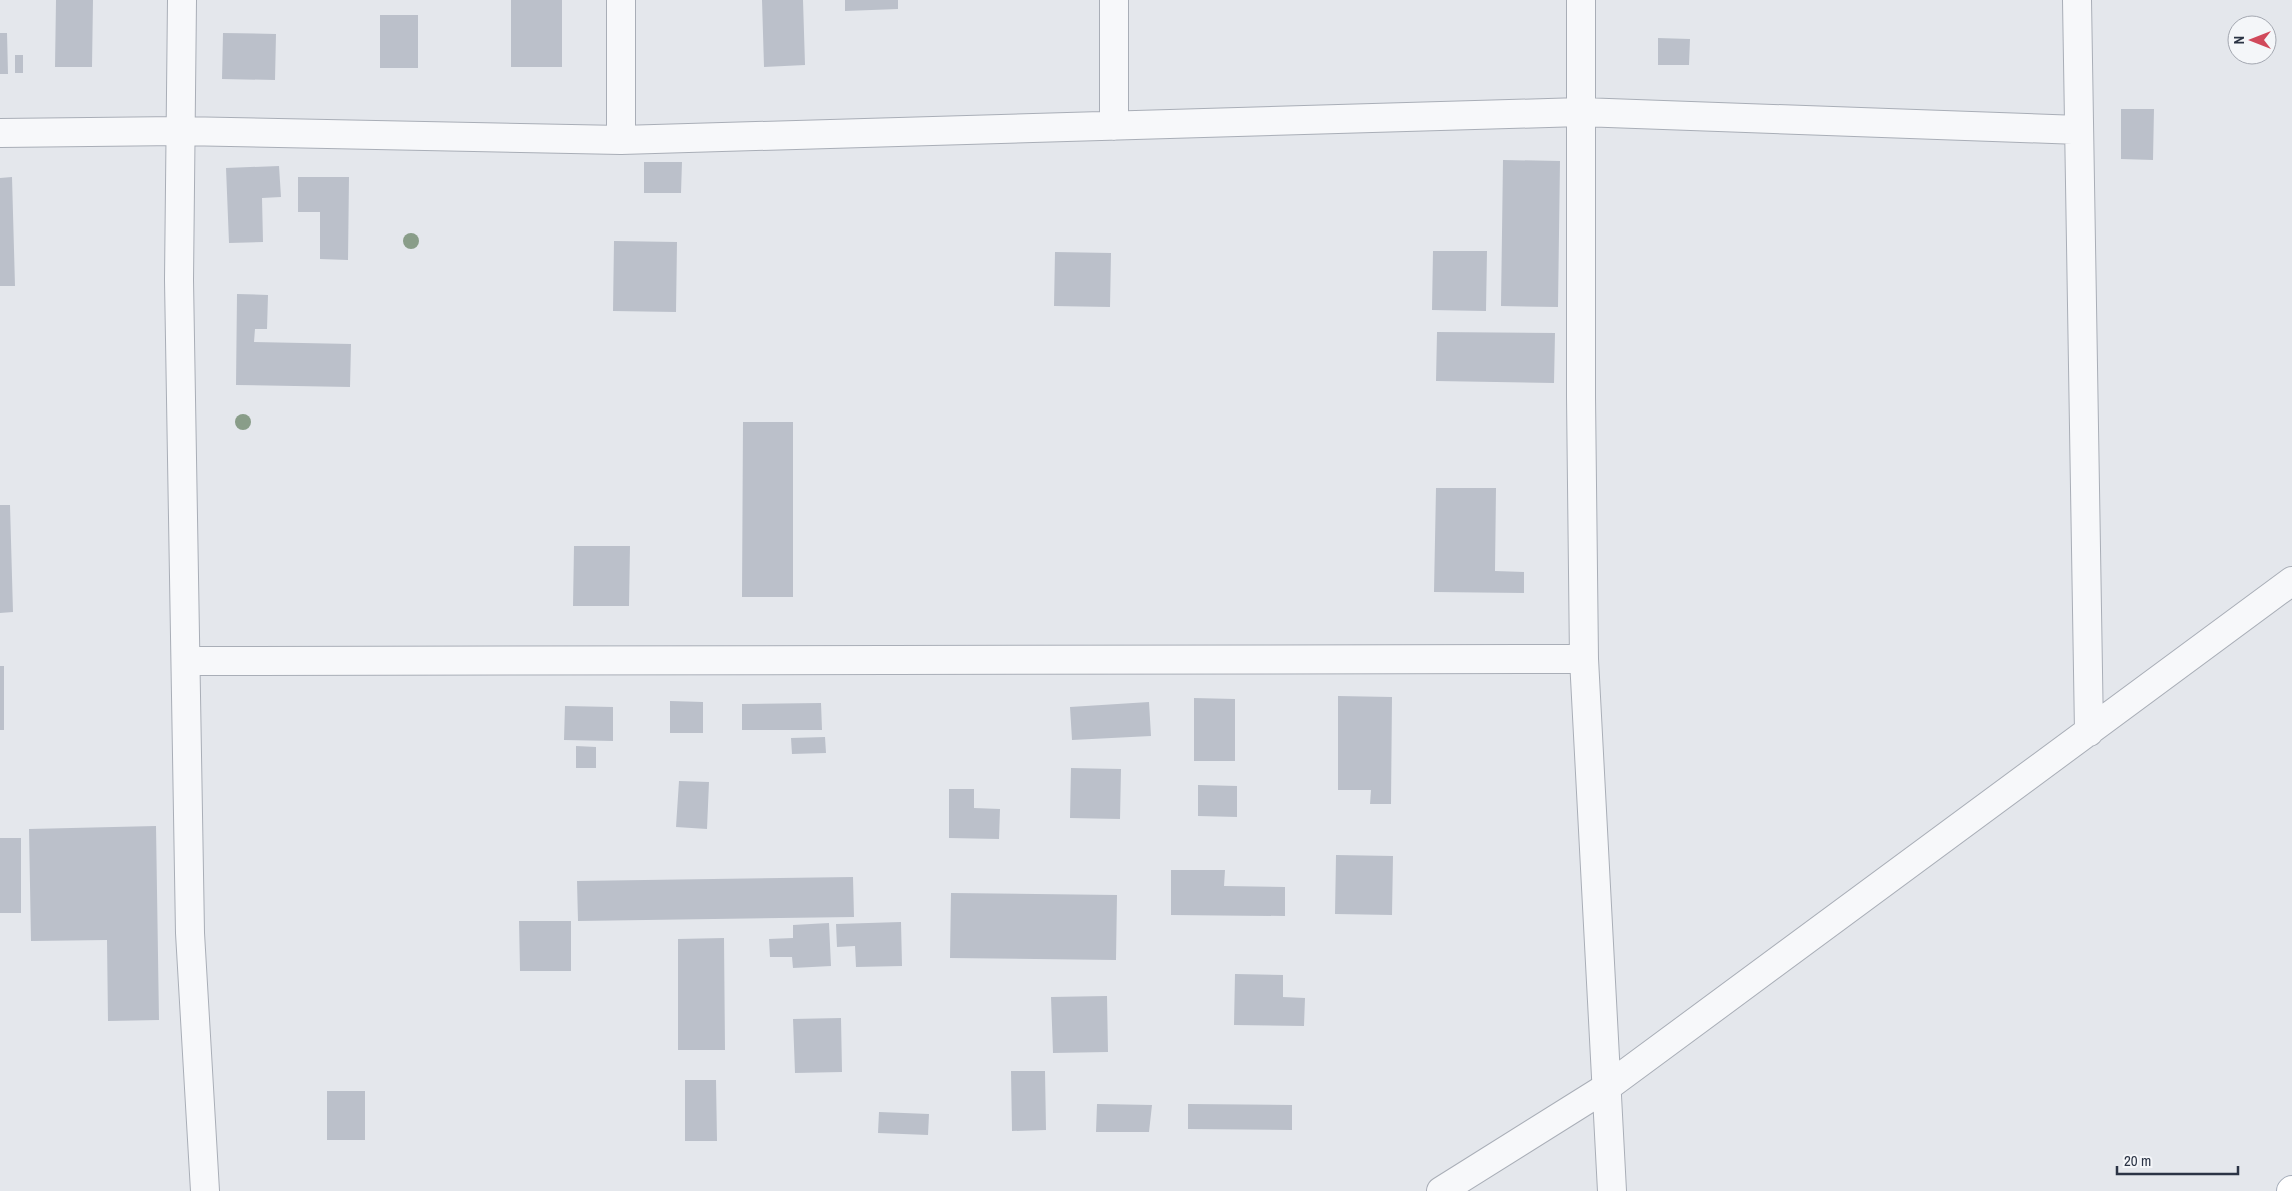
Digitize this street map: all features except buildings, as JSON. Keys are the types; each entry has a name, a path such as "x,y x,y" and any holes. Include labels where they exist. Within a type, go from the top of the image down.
{"street":[{"path":"182,0 180,280 190,933 205,1191"},
{"path":"621,0 622,140"},
{"path":"1114,0 1114,126"},
{"path":"1581,0 1581,397 1584,659 1612,1191"},
{"path":"2077,0 2089,732"},
{"path":"0,133 180,131 622,140 1581,112 2079,130"},
{"path":"1441,1191 1607,1087 2292,581"},
{"path":"186,661 1584,659"}]}
